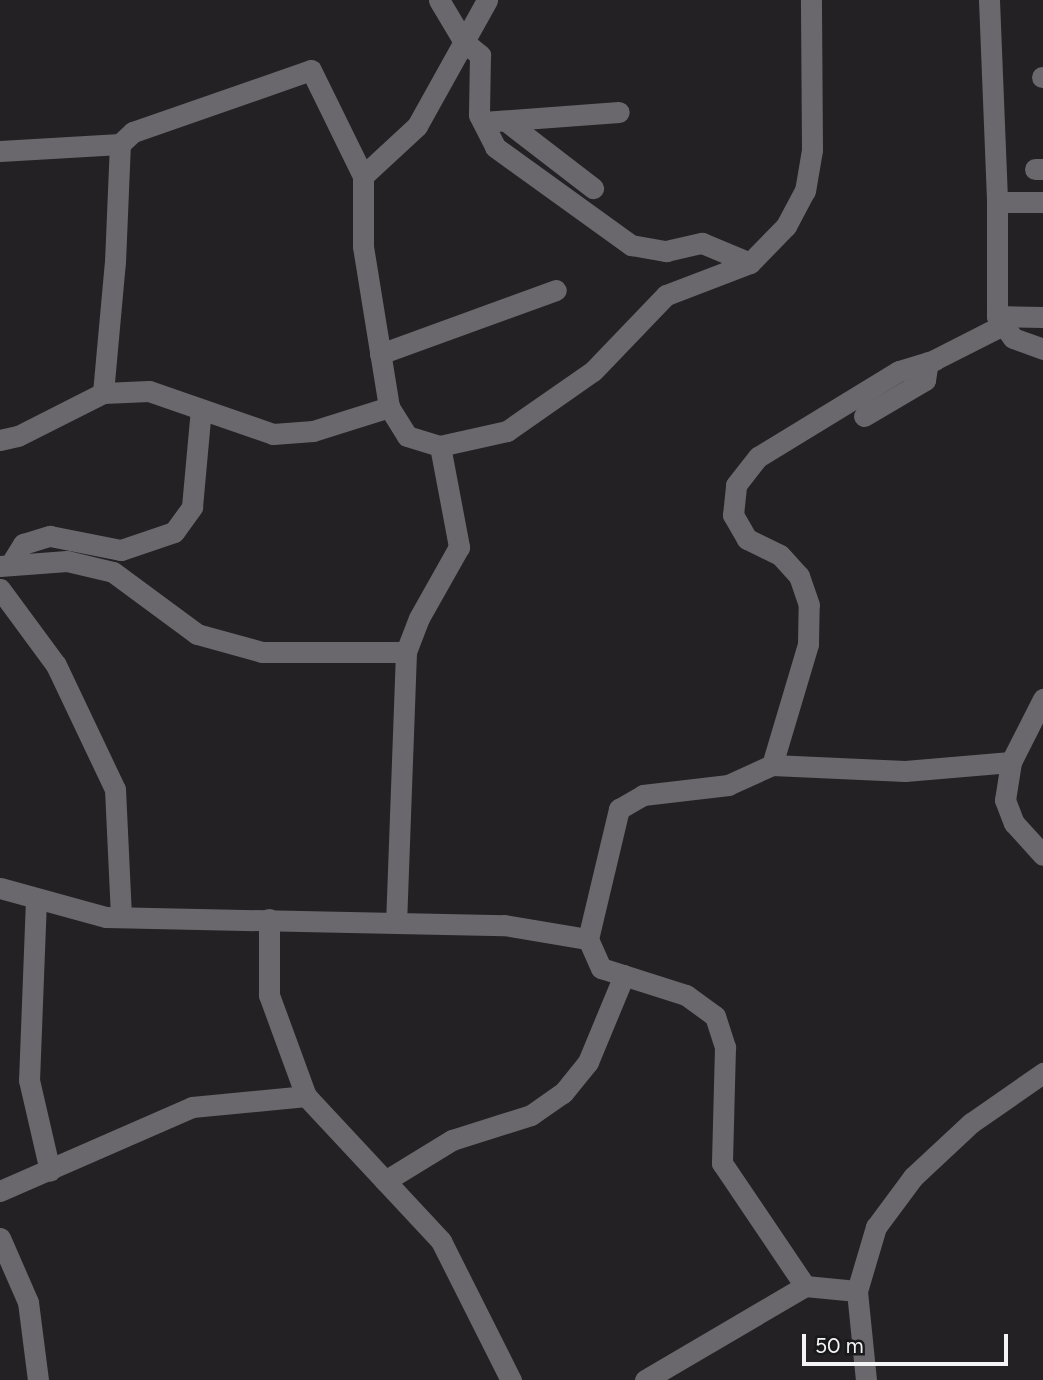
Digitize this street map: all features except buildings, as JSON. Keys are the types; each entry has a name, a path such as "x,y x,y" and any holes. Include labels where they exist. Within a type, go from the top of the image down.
{"street":[{"path":"439,0 464,43 480,55 479,115 495,147 631,245 666,251 702,243 750,263"},
{"path":"363,176 416,126 487,0"},
{"path":"0,151 120,144 133,132 311,70 363,176 363,246 389,407 407,436 440,446 507,431 593,371 666,295 750,263 786,226 805,191 812,150 811,0"},
{"path":"989,0 1000,320 1013,338 1043,349"},
{"path":"483,122 619,112"},
{"path":"506,121 593,188"},
{"path":"103,393 115,262 120,144"},
{"path":"997,202 1043,202"},
{"path":"380,354 556,290"},
{"path":"772,765 808,644 809,605 799,576 780,555 747,539 733,514 736,485 758,457 899,372 928,362 1000,320 1043,317"},
{"path":"864,416 925,380 928,362"},
{"path":"0,440 18,436 103,393 149,391 273,434 313,431 389,407"},
{"path":"5,565 23,544 50,536 121,550 174,532 191,507 201,409"},
{"path":"396,920 407,652 419,618 459,547 440,446"},
{"path":"5,565 67,561 113,572 197,634 262,652 407,652"},
{"path":"0,589 56,665 115,789 121,917"},
{"path":"1043,699 1011,762 1005,800 1014,823 1043,855"},
{"path":"805,1286 722,1163 725,1047 715,1016 686,995 601,968 588,939 619,809 643,796 728,785 772,765 905,771 1011,762"},
{"path":"0,888 121,917 396,920 504,925 588,939"},
{"path":"36,898 30,1080 50,1171"},
{"path":"269,919 269,995 306,1096 441,1241 511,1380"},
{"path":"385,1181 452,1140 531,1115 563,1093 588,1062 624,975"},
{"path":"866,1380 857,1291 876,1227 913,1177 971,1123 1043,1073"},
{"path":"0,1191 192,1107 306,1096"},
{"path":"0,1238 28,1302 38,1380"},
{"path":"645,1380 805,1286 857,1291"}]}
